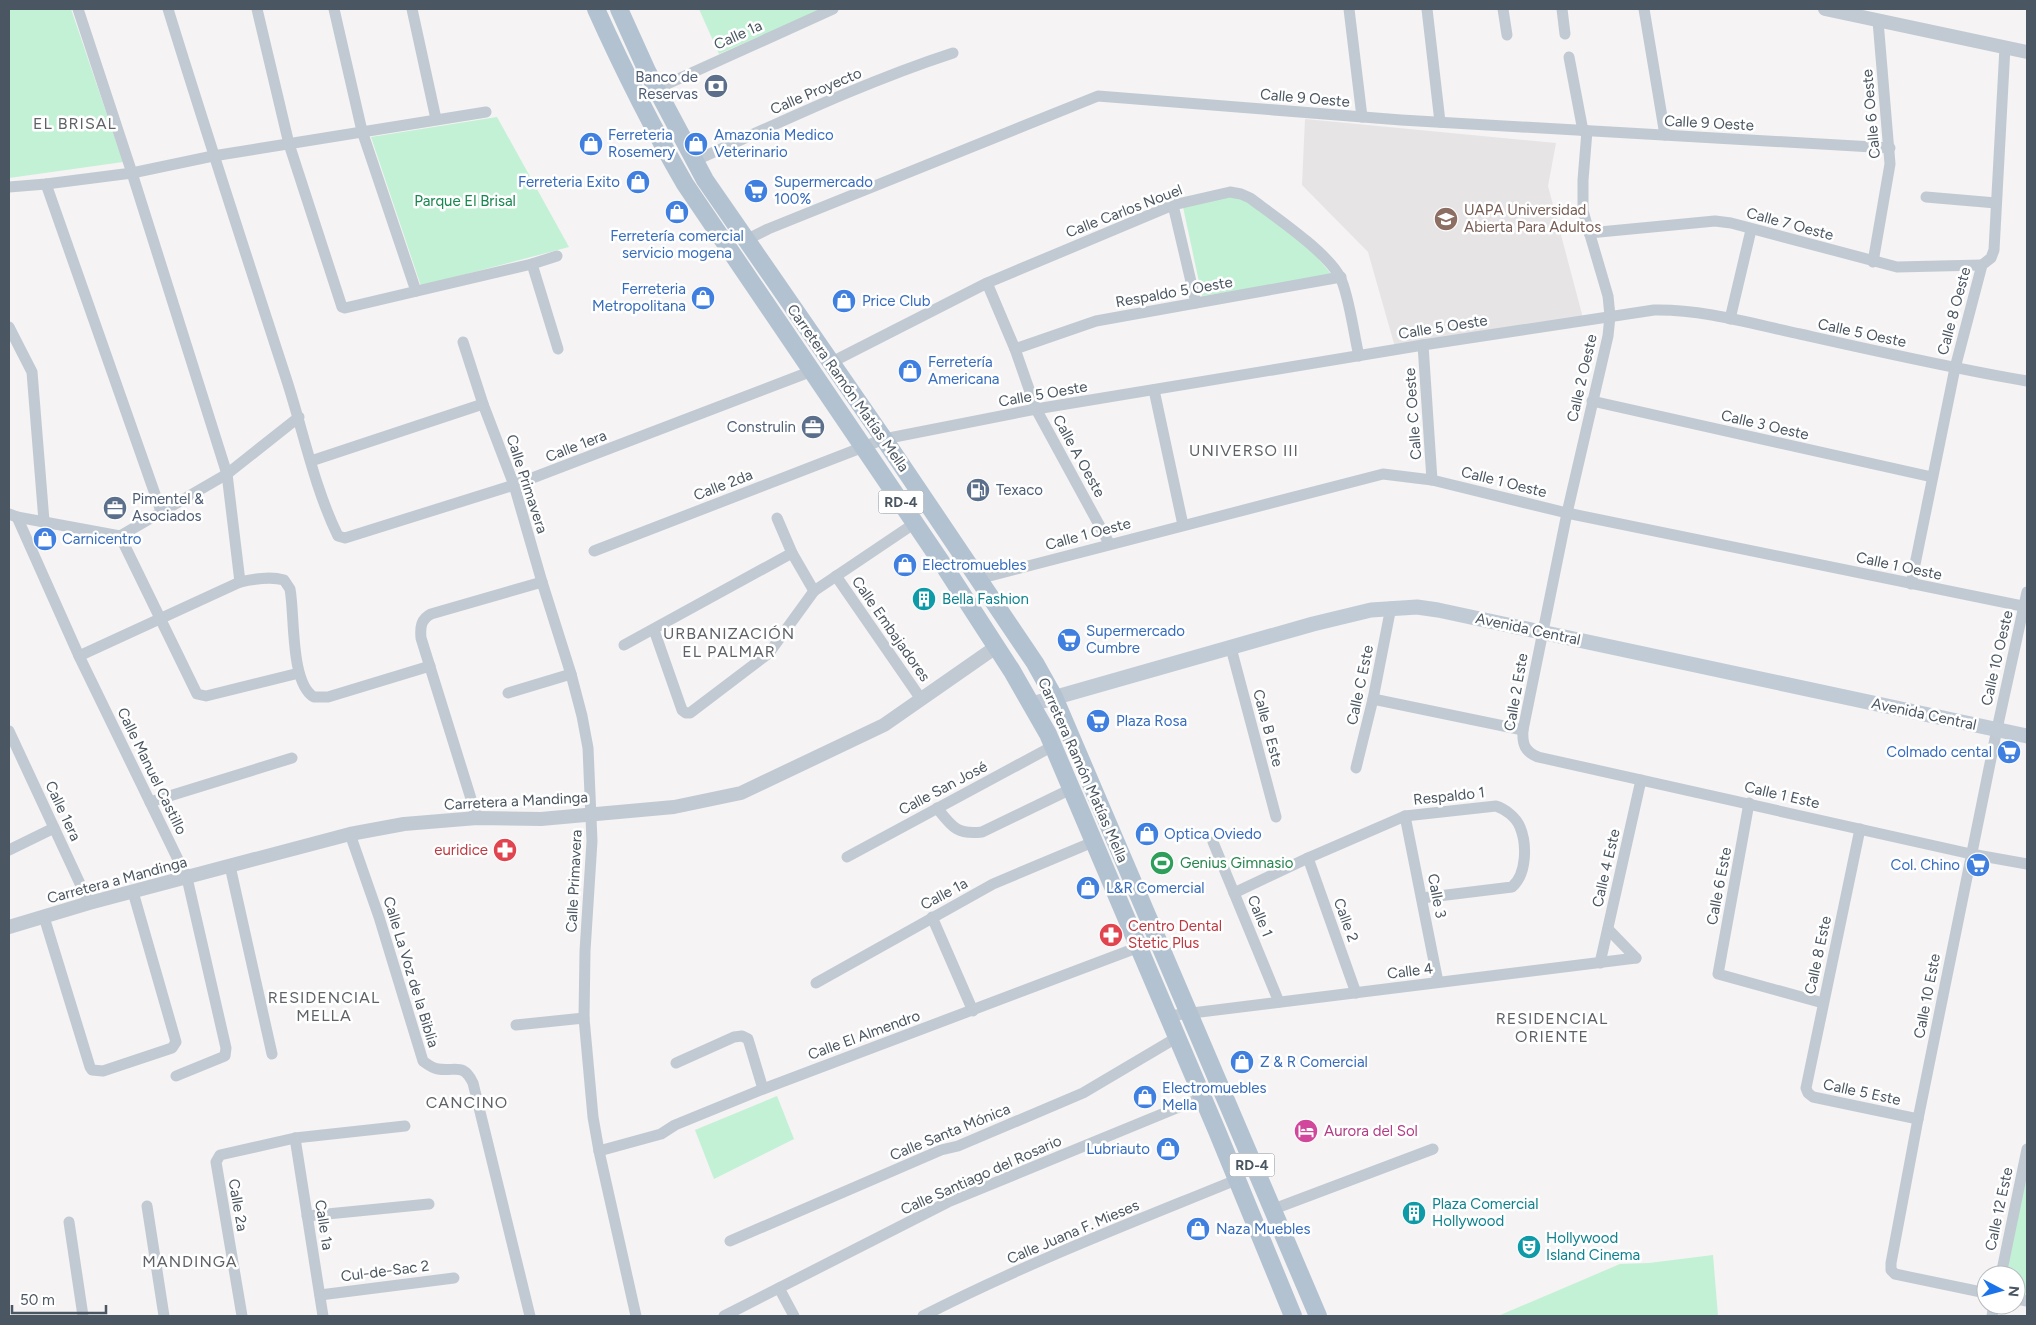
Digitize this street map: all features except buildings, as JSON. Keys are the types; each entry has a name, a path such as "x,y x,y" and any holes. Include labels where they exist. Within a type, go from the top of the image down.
{"main road":[{"name":"Carretera Ramón Matías Mella","path":"596,9 652,126 685,184 915,523 1032,704 1053,746 1139,947 1293,1316"},
{"name":"Carretera Ramón Matías Mella","path":"619,9 656,88 694,161 978,579 1034,663 1054,697 1271,1210 1318,1316"},
{"name":"Avenida Central","path":"1032,704 1313,624 1371,610 1391,607 1417,607 1543,632 2027,736"}],"street":[{"path":"78,9 227,474 240,582"},
{"path":"168,9 213,156 299,417 311,462 483,404"},
{"path":"257,9 289,144 342,307 345,308 532,264 557,256"},
{"path":"334,9 362,131 416,291"},
{"path":"412,9 436,119"},
{"name":"Calle 1a","path":"656,88 833,9"},
{"path":"1350,9 1362,117"},
{"path":"1426,9 1440,122"},
{"path":"1503,9 1507,35"},
{"path":"1562,9 1565,34"},
{"path":"1644,9 1665,135"},
{"path":"1828,9 2027,52"},
{"name":"Calle 6 Oeste","path":"1872,262 1890,164 1878,21"},
{"name":"Calle 8 Oeste","path":"1911,584 1955,368 1982,265 1991,258 1994,250 2005,47"},
{"name":"Calle Proyecto","path":"694,161 819,105 914,66 953,53"},
{"name":"Calle 2 Oeste","path":"1543,632 1567,513 1608,336 1610,316 1608,296 1583,211 1585,131 1569,57"},
{"name":"Calle 9 Oeste","path":"746,240 768,229 1098,96 1362,117 1890,148"},
{"path":"9,187 132,173 213,156 486,112"},
{"path":"46,184 162,514"},
{"name":"Calle Carlos Nouel","path":"830,363 987,283 1174,205 1230,192 1245,196 1322,255 1341,277 1359,356"},
{"path":"1926,197 1996,203"},
{"path":"1174,205 1196,303"},
{"name":"Calle 7 Oeste","path":"1589,233 1715,221 1731,223 1750,230 1897,267 1982,265"},
{"path":"1730,319 1750,230"},
{"path":"532,264 558,349"},
{"name":"Respaldo 5 Oeste","path":"1015,349 1096,321 1341,277"},
{"name":"Calle A Oeste","path":"987,283 1015,349 1036,410 1109,543"},
{"name":"Calle 5 Oeste","path":"863,447 884,440 1036,410 1423,345 1654,310 1671,310 1730,319 1955,368 2027,381"},
{"path":"9,327 32,372 44,520"},
{"name":"Calle Primavera","path":"463,342 483,404 514,485 582,716 588,748 592,841 584,951 584,1018 599,1151 636,1316"},
{"name":"Calle C Oeste","path":"1423,345 1432,480"},
{"name":"Calle 1era","path":"311,462 338,536 345,538 514,485 812,371"},
{"path":"1154,390 1184,525"},
{"name":"Calle 3 Oeste","path":"1592,401 1932,478"},
{"path":"13,515 120,536 162,514 227,474 299,417"},
{"name":"Calle 2da","path":"594,551 863,447"},
{"name":"Calle 1 Oeste","path":"978,579 1109,543 1383,474 1432,480 1567,513 2026,607"},
{"name":"Calle Manuel Castillo","path":"13,515 187,878 226,1048 225,1056 176,1076"},
{"path":"777,518 792,553 814,591"},
{"path":"654,630 682,710 690,713 769,654 814,591 915,523"},
{"path":"120,536 197,694 206,696 299,672"},
{"path":"624,645 792,553"},
{"name":"Calle Embajadores","path":"836,576 921,699"},
{"path":"79,656 240,582 254,579 278,578 287,583 291,594 299,672 308,694 321,698 430,666"},
{"path":"477,818 420,630 426,616 542,582"},
{"name":"Calle 10 Oeste","path":"1997,729 2026,607 2027,592"},
{"name":"Calle C Este","path":"1356,768 1373,699 1391,607"},
{"name":"Calle 2 Este","path":"1530,754 1525,748 1522,739 1543,632"},
{"name":"Carretera a Mandinga","path":"9,927 89,903 350,834 404,824 477,818 541,819 674,806 741,793 884,725 996,647"},
{"name":"Calle B Este","path":"1231,648 1276,816"},
{"path":"508,693 570,674"},
{"path":"1373,699 1523,730"},
{"name":"Calle 10 Este","path":"1976,1291 1895,1274 1891,1270 1890,1263 1997,729"},
{"name":"Calle 1era","path":"9,731 89,903"},
{"name":"Calle San José","path":"847,857 1053,746"},
{"name":"Calle 1 Este","path":"1530,754 1971,854 2027,864"},
{"path":"150,802 292,758"},
{"name":"Calle 4 Este","path":"1600,963 1641,780"},
{"path":"937,808 952,827 967,833 982,832 1071,789"},
{"name":"Calle 6 Este","path":"1750,803 1718,974 1823,1003"},
{"name":"Respaldo 1","path":"1234,893 1308,858 1405,816 1496,806 1505,810 1519,825 1524,845 1523,867 1519,881 1512,887 1422,898"},
{"name":"Calle 3","path":"1405,816 1438,982"},
{"path":"9,850 54,828"},
{"name":"Calle 8 Este","path":"1806,1088 1860,829"},
{"name":"Calle La Voz de la Biblia","path":"350,834 379,917 423,1061 439,1070 460,1069 468,1073 473,1082 530,1316"},
{"name":"Calle 1a","path":"816,983 994,884 1093,842"},
{"name":"Calle 1","path":"1213,842 1279,1002"},
{"name":"Calle 2","path":"1308,858 1356,993"},
{"path":"230,866 272,1054"},
{"path":"44,917 90,1068 103,1071 172,1048 176,1042 133,892"},
{"path":"932,917 973,1011"},
{"name":"Calle 4","path":"1168,1016 1636,958 1608,929"},
{"name":"Calle El Almendro","path":"599,1151 661,1134 675,1125 764,1088 1139,947"},
{"path":"516,1025 584,1018"},
{"path":"676,1063 734,1037 742,1036 748,1039 764,1088"},
{"name":"Calle Santa Mónica","path":"730,1241 941,1150 958,1146 1083,1093 1176,1038"},
{"name":"Calle 5 Este","path":"1806,1088 1813,1097 1918,1119"},
{"name":"Calle Santiago del Rosario","path":"724,1316 948,1202 1201,1098"},
{"path":"295,1138 405,1126"},
{"name":"Calle 1a","path":"295,1138 323,1316"},
{"name":"Calle 2a","path":"242,1316 216,1162 217,1158 220,1155 295,1138"},
{"name":"Calle 12 Este","path":"2003,1265 2027,1148"},
{"path":"1271,1210 1433,1149"},
{"name":"Calle Juana F. Mieses","path":"923,1316 952,1301 1090,1240 1236,1180"},
{"path":"307,1216 429,1204"},
{"path":"147,1206 164,1316"},
{"path":"69,1222 83,1316"},
{"name":"Cul-de-Sac 2","path":"320,1295 454,1278"},
{"path":"779,1288 794,1316"}],"shaded area":[{"name":"UAPA Universidad Abierta Para Adultos","path":"1305,119 1556,143 1548,186 1583,318 1395,347 1368,252 1302,185"}],"green space":[{"path":"9,9 71,9 123,162 9,178"},
{"path":"699,9 823,9 719,54"},
{"name":"Parque El Brisal","path":"497,117 569,247 421,286 371,137"},
{"path":"1236,194 1299,236 1333,276 1202,296 1183,207"},
{"path":"777,1096 794,1139 714,1179 695,1130"},
{"path":"2027,1173 2027,1297 2026,1265 2008,1265"},
{"path":"1713,1255 1718,1316 1498,1316 1620,1264 1649,1263"}],"place":[{"name":"Banco de Reservas","path":"716,86"},
{"name":"Ferreteria Rosemery","path":"591,144"},
{"name":"Amazonia Medico Veterinario","path":"696,144"},
{"name":"Ferreteria Exito","path":"638,182"},
{"name":"Supermercado 100%","path":"756,191"},
{"name":"Ferretería comercial servicio mogena","path":"677,212"},
{"name":"UAPA Universidad Abierta Para Adultos","path":"1446,219"},
{"name":"Ferreteria Metropolitana","path":"703,298"},
{"name":"Price Club","path":"844,301"},
{"name":"Ferretería Americana","path":"910,371"},
{"name":"Construlin","path":"813,427"},
{"name":"Texaco","path":"978,490"},
{"name":"Pimentel & Asociados","path":"115,508"},
{"name":"Carnicentro","path":"45,539"},
{"name":"Electromuebles","path":"905,565"},
{"name":"Bella Fashion","path":"924,599"},
{"name":"Supermercado Cumbre","path":"1069,640"},
{"name":"Plaza Rosa","path":"1098,721"},
{"name":"Colmado cental","path":"2009,752"},
{"name":"Optica Oviedo","path":"1147,834"},
{"name":"euridice","path":"505,850"},
{"name":"Genius Gimnasio","path":"1162,863"},
{"name":"Col. Chino","path":"1978,865"},
{"name":"L&R Comercial","path":"1088,888"},
{"name":"Centro Dental Stetic Plus","path":"1111,935"},
{"name":"Z & R Comercial","path":"1242,1062"},
{"name":"Electromuebles Mella","path":"1145,1097"},
{"name":"Aurora del Sol","path":"1306,1131"},
{"name":"Lubriauto","path":"1168,1149"},
{"name":"Plaza Comercial Hollywood","path":"1414,1213"},
{"name":"Naza Muebles","path":"1198,1229"},
{"name":"Hollywood Island Cinema","path":"1529,1247"}],"district":[{"name":"EL BRISAL","path":"75,123"},
{"name":"UNIVERSO III","path":"1244,450"},
{"name":"URBANIZACIÓN EL PALMAR","path":"729,642"},
{"name":"RESIDENCIAL MELLA","path":"324,1006"},
{"name":"RESIDENCIAL ORIENTE","path":"1552,1027"},
{"name":"CANCINO","path":"467,1102"},
{"name":"MANDINGA","path":"190,1261"}]}
